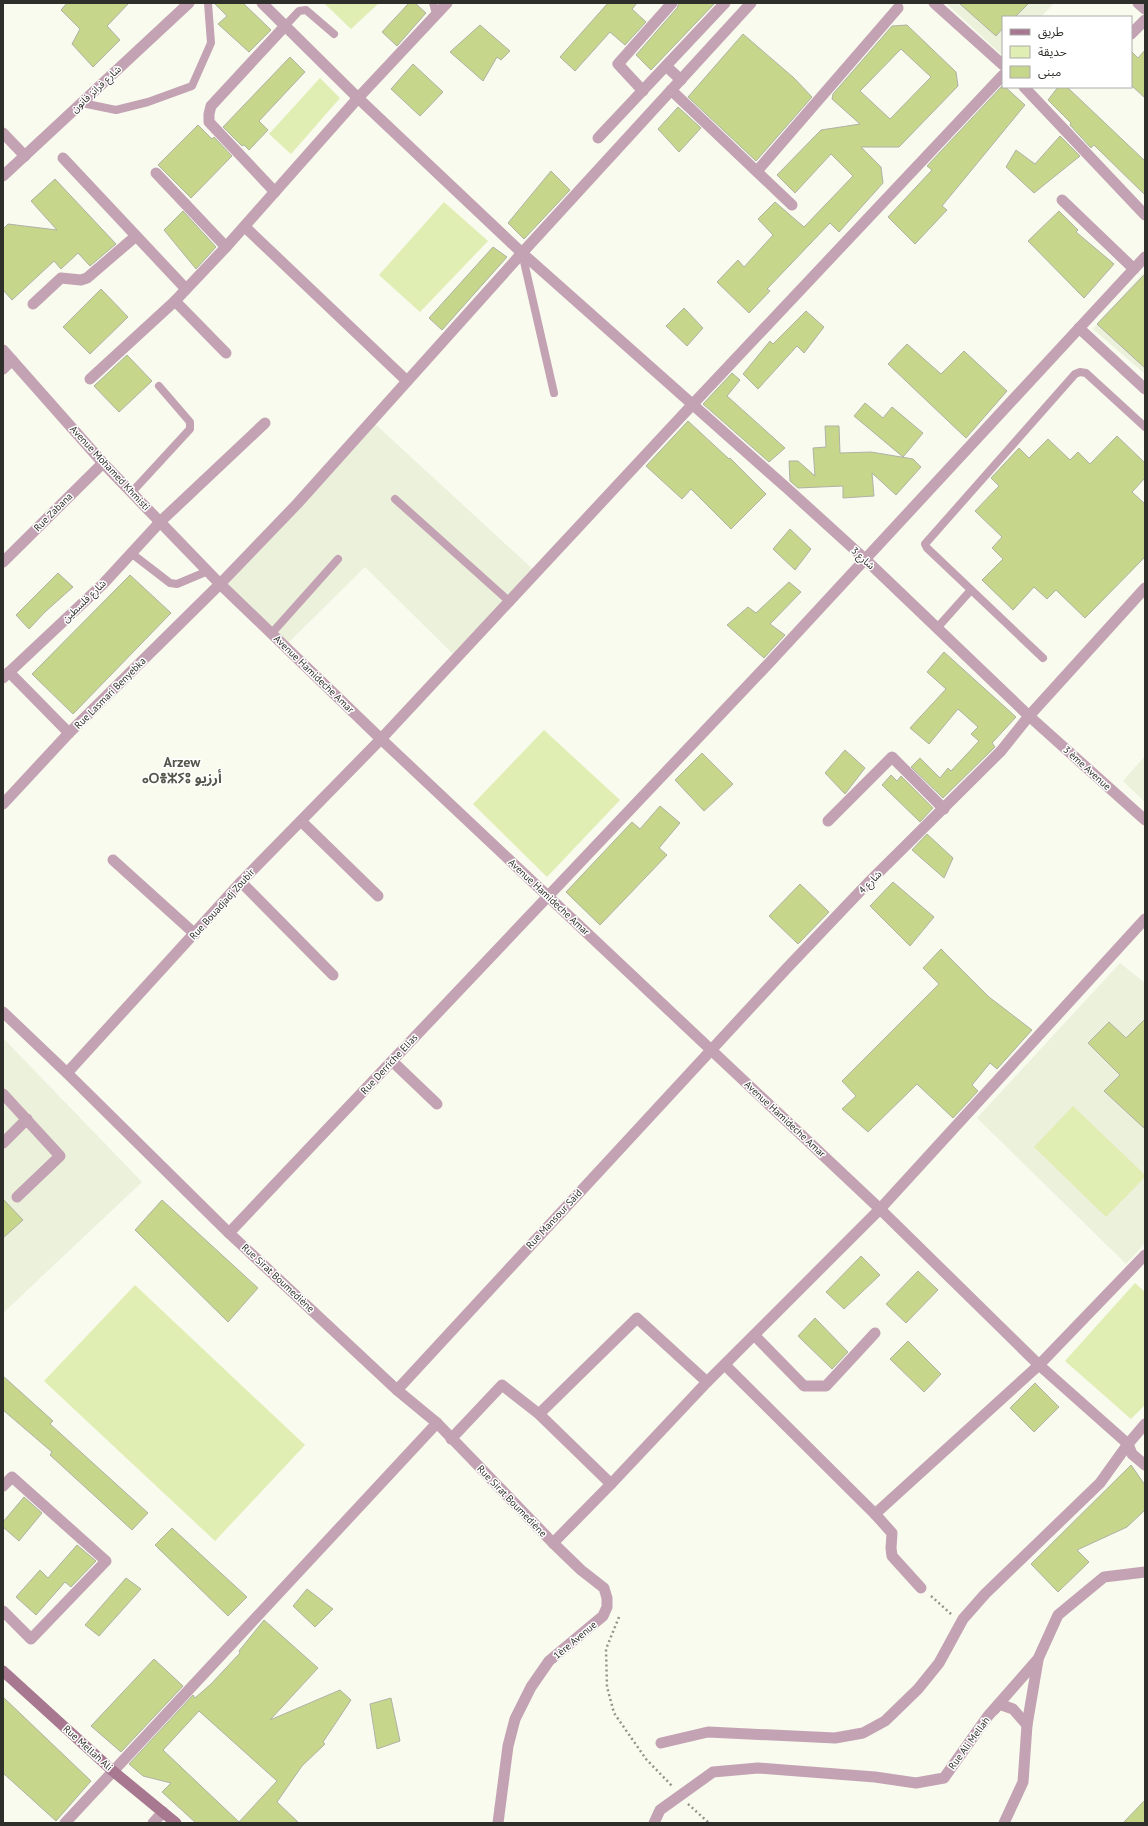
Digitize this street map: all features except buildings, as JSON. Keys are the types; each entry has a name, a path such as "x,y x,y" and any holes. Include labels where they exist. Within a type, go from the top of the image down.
{"main road":[{"name":"Rue Mellah Ali","path":"3,1671 114,1772 176,1823"}],"street":[{"name":"شارع فرانز فانون","path":"3,176 189,3"},
{"name":"شارع 3","path":"262,3 358,98 522,253 866,560 1029,716"},
{"path":"90,379 175,301 245,227 358,98 447,3"},
{"path":"642,91 618,64 672,3"},
{"path":"598,138 725,3"},
{"name":"Rue Lasmari Benyebka","path":"3,804 297,504 522,253 751,3"},
{"path":"934,3 1002,64"},
{"path":"1138,3 1145,9"},
{"path":"757,171 898,8"},
{"path":"1132,33 1145,20"},
{"path":"275,192 209,122 209,114 211,106 285,26"},
{"path":"666,66 681,80"},
{"name":"Rue Bouadjadj Zoubir","path":"67,1073 241,882 302,822 381,740 692,405 1002,76"},
{"path":"1025,88 1145,215"},
{"path":"671,90 792,205"},
{"path":"3,133 25,156"},
{"path":"63,158 186,289"},
{"path":"156,173 226,247"},
{"path":"1062,200 1134,269"},
{"path":"245,227 407,381"},
{"path":"33,304 61,278 80,280 87,278 136,236"},
{"name":"Rue Derriche Elias","path":"229,1233 866,560 1145,257"},
{"path":"175,301 226,353"},
{"path":"1079,328 1145,389"},
{"name":"Avenue Mohamed Khmisti","path":"3,350 104,463 220,584"},
{"path":"3,369 12,360"},
{"name":"شارع فلسطين","path":"6,675 103,584 161,521 265,424"},
{"name":"Rue Zabana","path":"3,562 104,463"},
{"name":"Avenue Hamideche Amar","path":"220,584 381,740 711,1048 880,1209 1039,1365 1128,1444 1132,1454 1145,1465"},
{"name":"شارع 4","path":"711,1048 868,883 1001,751 1029,716 1145,588"},
{"path":"6,675 70,734"},
{"name":"3 ème Avenue","path":"1029,716 1145,820"},
{"path":"828,821 892,757 944,809"},
{"path":"302,822 378,896"},
{"path":"112,860 195,934"},
{"path":"241,882 333,975"},
{"path":"553,1543 612,1484 707,1382 755,1336 880,1209 1145,919"},
{"name":"Rue Sirat Boumediène","path":"3,1012 229,1233 397,1390 437,1423 553,1543"},
{"name":"Rue Mansour Said","path":"397,1390 711,1048"},
{"path":"392,1061 438,1104"},
{"path":"3,1094 60,1156 17,1197"},
{"path":"3,1143 27,1119"},
{"path":"875,1514 1039,1365 1140,1269 1145,1255"},
{"path":"539,1414 637,1318 707,1382"},
{"path":"755,1336 804,1386 826,1386 875,1333"},
{"path":"725,1365 875,1514 892,1533 892,1556 921,1588"},
{"path":"452,1439 502,1386 539,1414 612,1484"},
{"path":"65,1823 437,1423"},
{"path":"660,1743 708,1732 835,1738 863,1733 885,1721 918,1689 939,1663 960,1623 985,1594 1100,1483 1128,1444 1145,1424"},
{"path":"3,1486 12,1477 106,1561 31,1639 5,1616"},
{"name":"1ère Avenue","path":"498,1823 508,1746 516,1719 531,1687 550,1660 603,1616 606,1607 607,1598 604,1588 581,1570 553,1543"},
{"name":"Rue Ali Mellah","path":"654,1823 660,1810 712,1772 758,1768 875,1777 916,1783 944,1778 988,1716 1038,1659 1058,1615 1104,1578 1145,1572"},
{"path":"1004,1823 1023,1782 1027,1725 1038,1659"},
{"path":"988,1716 999,1704 1013,1709 1027,1725"},
{"path":"153,1823 163,1812"}],"lane":[{"path":"82,103 116,110 148,102 192,86 211,43 208,3"},
{"path":"434,3 436,14"},
{"path":"285,26 299,11 306,10 334,34"},
{"path":"522,253 554,394"},
{"path":"1043,658 927,548 925,544 1075,374 1080,372 1086,373 1145,426"},
{"path":"132,492 190,429 190,422 159,386"},
{"path":"395,499 510,602"},
{"path":"131,553 170,583 176,584 208,571"},
{"path":"271,634 338,558"},
{"path":"937,628 971,590"}],"path":[{"path":"921,1588 960,1623"},
{"path":"619,1618 606,1649 607,1687 614,1713 646,1759 680,1794 694,1812 709,1823"}],"shaded area":[{"path":"946,3 1054,3 1042,16 1002,16 1002,55"},
{"path":"1145,271 1145,374 1093,329"},
{"path":"374,423 537,573 457,658 365,567 285,646 220,584"},
{"path":"1145,756 1145,802 1123,781"},
{"path":"1120,963 1145,983 1145,1243 1126,1264 977,1118"},
{"path":"3,1038 142,1182 3,1313"}],"green space":[{"path":"324,3 379,3 351,29"},
{"path":"320,78 340,98 291,154 269,134"},
{"path":"444,202 488,241 420,312 379,275"},
{"path":"544,730 620,800 547,877 473,804"},
{"path":"1073,1106 1145,1175 1145,1177 1106,1217 1034,1147"},
{"path":"1135,1283 1145,1292 1145,1405 1131,1419 1065,1361"},
{"path":"135,1285 305,1445 215,1541 44,1381"}],"district":[{"name":"Arzew ⴰⵔⴻⵣⵢⵓ أرزيو","path":"182,770"}]}
